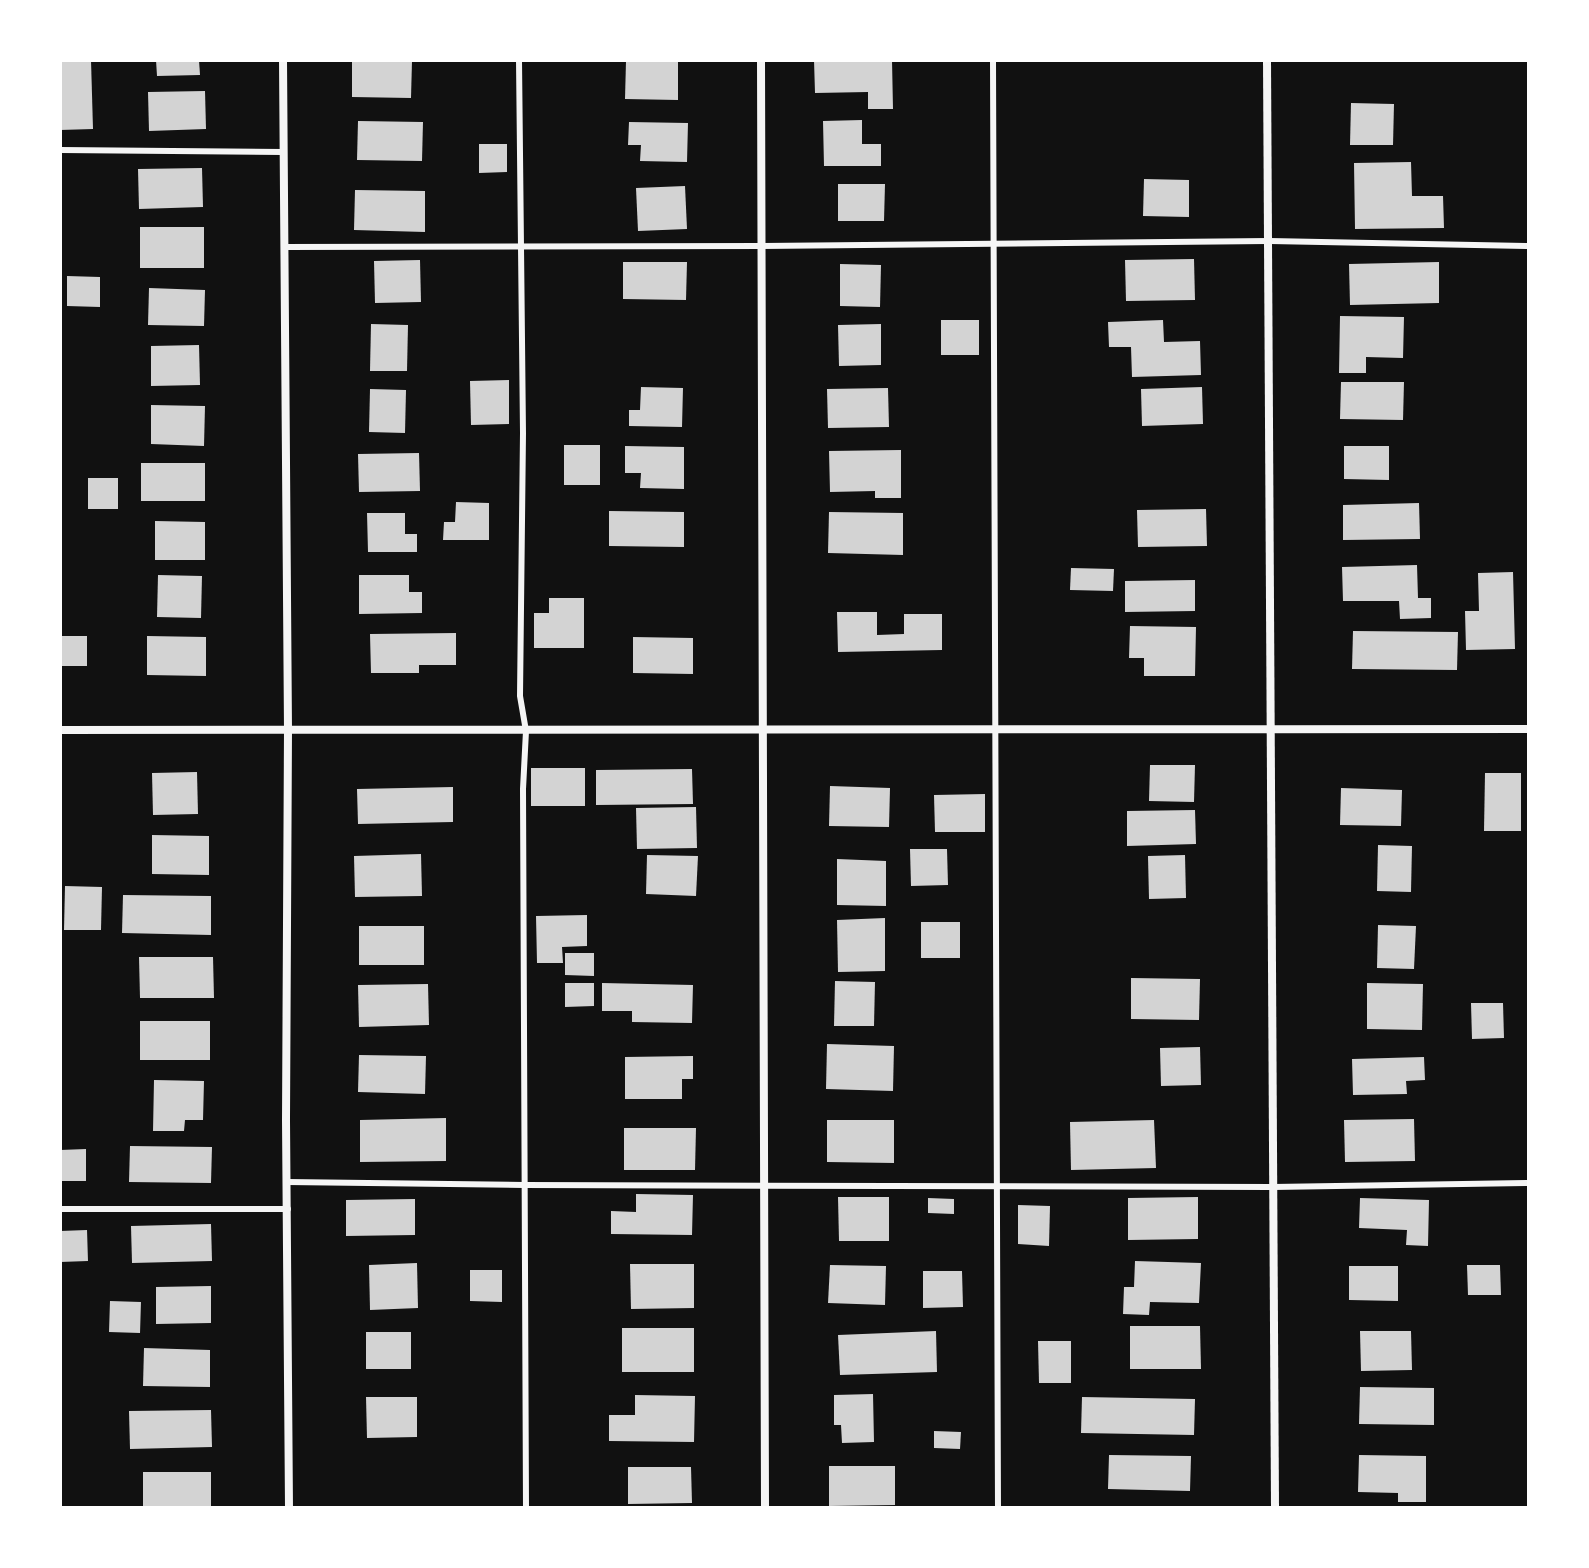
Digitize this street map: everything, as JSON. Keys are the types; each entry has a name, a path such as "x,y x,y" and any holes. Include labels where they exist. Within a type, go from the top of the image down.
{"street":[{"path":"283,60 289,1508"},
{"path":"761,60 765,1508"},
{"path":"1267,60 1275,1508"},
{"path":"60,730 1529,729"}],"lane":[{"path":"519,60 523,433 520,696 526,731 523,789 526,1508"},
{"path":"993,60 998,1508"},
{"path":"60,150 283,152"},
{"path":"284,247 1268,241 1529,246"},
{"path":"287,1182 1273,1187 1529,1183"},
{"path":"60,1209 288,1209"}],"building":[{"path":"60,60 91,60 93,129 60,130"},
{"path":"156,60 199,60 200,75 157,76"},
{"path":"352,60 412,61 411,98 352,97"},
{"path":"814,60 892,60 893,109 868,109 868,92 815,93"},
{"path":"626,61 678,62 678,100 625,99"},
{"path":"205,91 206,129 149,131 148,92"},
{"path":"1351,103 1394,104 1393,145 1350,145"},
{"path":"862,120 862,144 881,144 881,166 824,166 823,121"},
{"path":"358,121 423,122 422,161 357,160"},
{"path":"629,122 688,123 687,162 640,161 641,145 628,145"},
{"path":"479,144 507,144 507,172 479,173"},
{"path":"1411,162 1412,196 1443,196 1444,228 1355,229 1354,163"},
{"path":"202,168 203,207 139,209 138,169"},
{"path":"1144,179 1189,180 1189,217 1143,216"},
{"path":"838,184 885,184 884,221 838,221"},
{"path":"685,186 687,229 638,231 636,188"},
{"path":"355,190 425,191 425,232 354,230"},
{"path":"140,227 204,227 204,268 140,268"},
{"path":"1194,259 1195,300 1126,301 1125,260"},
{"path":"420,260 421,302 375,303 374,261"},
{"path":"623,262 687,262 686,300 623,299"},
{"path":"1439,262 1439,303 1350,305 1349,264"},
{"path":"840,264 881,265 880,307 840,306"},
{"path":"67,276 100,277 100,307 67,306"},
{"path":"149,288 205,290 204,326 148,325"},
{"path":"1340,316 1404,317 1403,358 1366,357 1366,373 1339,373"},
{"path":"941,320 979,320 979,355 941,355"},
{"path":"1163,320 1164,342 1200,341 1201,375 1132,377 1131,347 1109,347 1108,322"},
{"path":"371,324 408,325 407,371 370,371"},
{"path":"881,324 881,365 839,366 838,325"},
{"path":"199,345 200,385 151,386 151,346"},
{"path":"509,380 509,424 471,425 470,381"},
{"path":"1341,382 1404,382 1403,420 1340,419"},
{"path":"641,387 683,388 682,427 629,426 629,410 640,410"},
{"path":"1202,387 1203,424 1142,426 1141,389"},
{"path":"888,388 889,427 828,428 827,389"},
{"path":"370,389 406,390 405,433 369,432"},
{"path":"151,405 205,406 204,446 151,444"},
{"path":"564,445 600,445 600,485 564,485"},
{"path":"625,446 684,447 684,489 640,488 641,473 625,473"},
{"path":"1344,446 1389,446 1389,480 1344,479"},
{"path":"901,450 901,498 875,498 875,491 830,492 829,451"},
{"path":"419,453 420,491 359,492 358,454"},
{"path":"141,463 205,463 205,501 141,501"},
{"path":"88,478 118,478 118,509 88,509"},
{"path":"456,502 489,503 489,540 443,540 444,522 455,522"},
{"path":"1419,503 1420,539 1343,540 1343,505"},
{"path":"1206,509 1207,546 1138,547 1137,510"},
{"path":"609,511 684,512 684,547 609,546"},
{"path":"829,512 903,513 903,555 828,553"},
{"path":"367,513 405,513 405,534 417,534 417,552 368,552"},
{"path":"155,521 205,522 205,560 155,560"},
{"path":"1417,565 1418,598 1431,598 1431,618 1400,619 1399,601 1343,601 1342,567"},
{"path":"1071,568 1114,569 1113,591 1070,590"},
{"path":"1513,572 1515,649 1466,650 1465,611 1479,611 1478,573"},
{"path":"158,575 202,576 201,618 157,617"},
{"path":"359,575 409,575 409,592 422,592 422,613 359,614"},
{"path":"1195,580 1195,611 1125,612 1125,581"},
{"path":"549,598 584,598 584,648 534,648 534,613 549,613"},
{"path":"837,612 877,612 877,635 904,634 904,614 942,614 942,650 838,652"},
{"path":"1130,626 1196,627 1195,676 1144,676 1144,658 1129,658"},
{"path":"1353,631 1458,632 1457,670 1352,669"},
{"path":"456,633 456,665 419,665 419,673 371,673 370,634"},
{"path":"60,636 87,636 87,666 60,666"},
{"path":"147,636 206,637 206,676 147,675"},
{"path":"633,637 693,638 693,674 633,673"},
{"path":"1150,765 1195,765 1194,802 1149,801"},
{"path":"531,768 585,768 585,806 531,806"},
{"path":"692,769 693,804 596,805 596,770"},
{"path":"197,772 198,814 153,815 152,773"},
{"path":"1485,773 1521,773 1521,831 1484,831"},
{"path":"830,786 890,788 889,827 829,826"},
{"path":"453,787 453,822 358,824 357,789"},
{"path":"1341,788 1402,790 1401,826 1340,825"},
{"path":"985,794 985,832 935,832 934,795"},
{"path":"696,807 697,848 637,849 636,808"},
{"path":"1195,810 1196,844 1127,846 1127,811"},
{"path":"152,835 209,836 209,875 152,874"},
{"path":"1378,845 1412,846 1411,892 1377,891"},
{"path":"910,849 947,849 948,885 911,886"},
{"path":"421,854 422,896 355,897 354,856"},
{"path":"647,855 698,856 696,896 646,894"},
{"path":"1185,855 1186,898 1149,899 1148,856"},
{"path":"837,859 886,861 886,906 837,905"},
{"path":"65,886 102,887 101,930 64,930"},
{"path":"123,895 211,896 211,935 122,933"},
{"path":"587,915 587,946 562,947 563,963 537,963 536,916"},
{"path":"885,918 885,971 838,972 837,920"},
{"path":"921,922 960,922 960,958 921,958"},
{"path":"1378,925 1416,926 1414,969 1377,968"},
{"path":"359,926 424,926 424,965 359,965"},
{"path":"565,953 594,953 594,976 565,975"},
{"path":"139,957 213,957 214,998 140,998"},
{"path":"1131,978 1200,979 1199,1020 1131,1019"},
{"path":"835,981 875,982 874,1026 834,1026"},
{"path":"565,983 594,983 594,1006 565,1007"},
{"path":"602,983 693,985 692,1023 632,1022 632,1011 602,1011"},
{"path":"1367,983 1423,984 1422,1030 1367,1029"},
{"path":"428,984 429,1025 359,1027 358,985"},
{"path":"1471,1003 1503,1003 1504,1038 1472,1039"},
{"path":"140,1021 210,1021 210,1060 140,1060"},
{"path":"827,1044 894,1046 893,1091 826,1089"},
{"path":"1200,1047 1201,1085 1161,1086 1160,1048"},
{"path":"359,1055 426,1056 425,1094 358,1092"},
{"path":"693,1056 693,1079 682,1079 682,1099 625,1099 625,1057"},
{"path":"1424,1057 1425,1080 1406,1081 1407,1094 1353,1095 1352,1059"},
{"path":"154,1080 204,1081 203,1120 185,1120 184,1131 153,1131"},
{"path":"446,1118 446,1161 360,1162 360,1120"},
{"path":"1414,1119 1415,1161 1345,1162 1344,1120"},
{"path":"827,1120 894,1120 894,1163 827,1162"},
{"path":"1154,1120 1156,1168 1071,1170 1070,1122"},
{"path":"624,1128 696,1128 695,1170 624,1170"},
{"path":"130,1146 212,1147 211,1183 129,1182"},
{"path":"86,1149 86,1181 60,1181 60,1150"},
{"path":"636,1194 693,1195 692,1235 611,1234 611,1211 636,1212"},
{"path":"838,1197 889,1197 889,1241 839,1241"},
{"path":"1198,1197 1198,1239 1128,1240 1128,1198"},
{"path":"928,1198 954,1199 954,1214 928,1213"},
{"path":"1360,1198 1429,1200 1428,1246 1406,1245 1407,1230 1359,1228"},
{"path":"415,1199 415,1235 346,1236 346,1200"},
{"path":"1018,1205 1050,1206 1049,1246 1018,1244"},
{"path":"211,1224 212,1261 132,1263 131,1226"},
{"path":"87,1230 88,1261 60,1262 60,1231"},
{"path":"1135,1261 1201,1263 1199,1303 1150,1302 1149,1315 1123,1314 1124,1287 1134,1287"},
{"path":"417,1263 418,1308 370,1310 369,1265"},
{"path":"630,1264 694,1264 694,1308 631,1309"},
{"path":"830,1265 886,1266 885,1305 828,1303"},
{"path":"1467,1265 1500,1265 1501,1295 1468,1295"},
{"path":"1349,1266 1398,1266 1398,1301 1349,1300"},
{"path":"470,1270 502,1270 502,1302 470,1301"},
{"path":"923,1271 962,1271 963,1307 923,1308"},
{"path":"211,1286 211,1323 156,1324 156,1287"},
{"path":"110,1301 141,1302 140,1333 109,1332"},
{"path":"1130,1326 1200,1326 1201,1369 1130,1369"},
{"path":"622,1328 694,1328 694,1372 622,1372"},
{"path":"936,1331 937,1372 840,1375 838,1335"},
{"path":"1360,1331 1411,1331 1412,1370 1361,1371"},
{"path":"366,1332 411,1332 411,1369 366,1369"},
{"path":"1038,1341 1071,1341 1071,1383 1039,1383"},
{"path":"144,1348 210,1350 210,1387 143,1386"},
{"path":"1360,1387 1434,1388 1434,1425 1359,1424"},
{"path":"873,1394 874,1442 842,1443 841,1425 834,1425 834,1395"},
{"path":"635,1395 695,1396 694,1442 609,1441 609,1415 635,1415"},
{"path":"366,1397 417,1397 417,1437 367,1438"},
{"path":"1082,1397 1195,1399 1194,1435 1081,1433"},
{"path":"211,1410 212,1447 130,1449 129,1411"},
{"path":"934,1431 961,1432 960,1449 934,1448"},
{"path":"1109,1455 1191,1456 1190,1491 1108,1489"},
{"path":"1359,1455 1426,1456 1426,1502 1398,1502 1398,1493 1358,1492"},
{"path":"829,1466 895,1466 895,1505 829,1506"},
{"path":"628,1467 691,1467 692,1503 628,1504"},
{"path":"143,1472 211,1472 211,1508 143,1508"}]}
